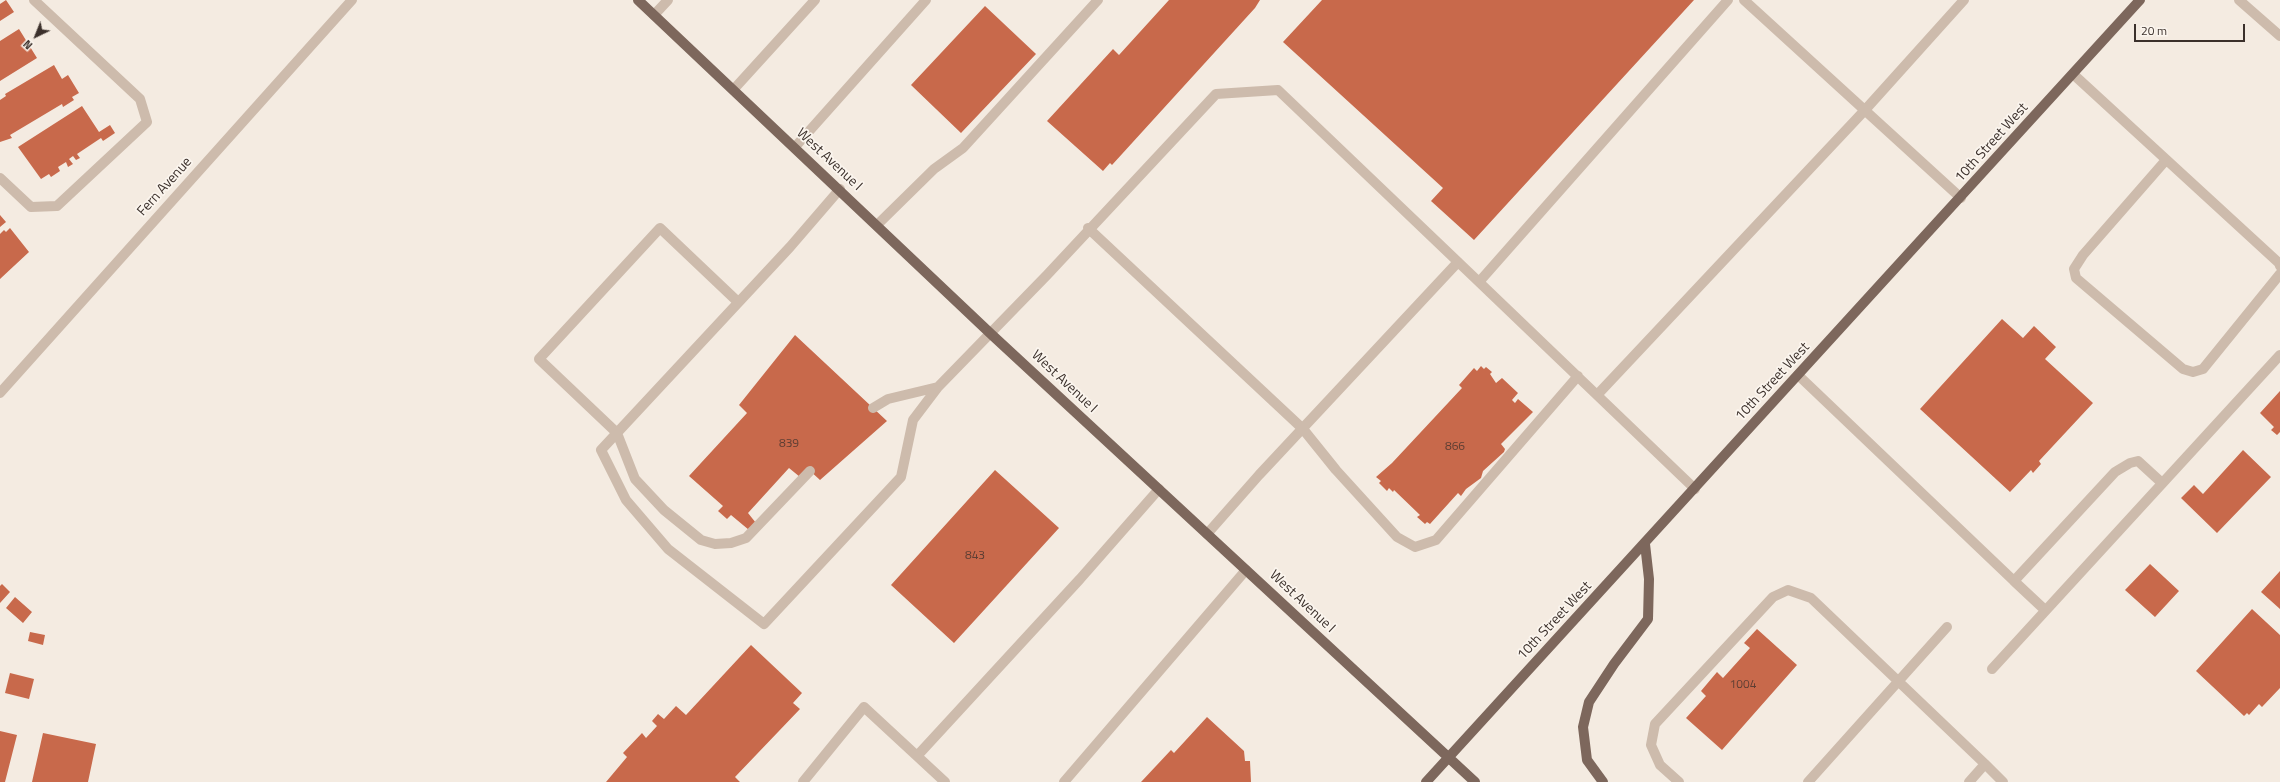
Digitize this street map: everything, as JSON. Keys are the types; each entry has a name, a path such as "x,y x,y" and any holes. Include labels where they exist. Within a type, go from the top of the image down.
{"main road":[{"name":"West Avenue I","path":"638,0 840,189 991,334 1475,782"},
{"name":"10th Street West","path":"1426,782 1645,544 2140,0"},
{"path":"1603,782 1587,760 1583,727 1588,702 1648,619 1649,579 1645,544"}],"lane":[{"path":"0,178 31,207 57,206 147,122 140,99 34,0"},
{"name":"Fern Avenue","path":"0,393 352,0"},
{"path":"654,15 668,0"},
{"path":"734,89 816,0"},
{"path":"795,147 926,0"},
{"path":"877,225 934,169 963,148 1098,0"},
{"path":"1479,282 1728,0"},
{"path":"1744,0 1960,198"},
{"path":"1598,394 1865,110 1964,0"},
{"path":"2239,0 2280,36"},
{"path":"2073,74 2279,263 2280,266"},
{"path":"840,189 601,450 626,500 668,549 764,624 901,477 913,420 938,387 991,334 1088,228 1216,94 1278,90 1598,394 1695,489"},
{"path":"2166,160 2083,256 2074,270 2076,278 2182,369 2193,372 2203,369 2280,274"},
{"path":"738,302 660,228 539,359 617,433 635,479 648,494 701,540 715,544 731,543 746,538 810,471"},
{"path":"1088,228 1303,429 1336,470 1397,537 1415,547 1436,540 1578,376"},
{"path":"1207,534 1458,262"},
{"path":"1992,669 2280,355"},
{"path":"1798,376 2045,610"},
{"path":"873,408 888,399 938,387"},
{"path":"2014,581 2115,472 2130,463 2138,461 2162,484"},
{"path":"917,756 1080,579 1159,489"},
{"path":"1064,782 1246,570"},
{"path":"1679,782 1660,765 1651,745 1655,724 1773,597 1788,590 1811,598 2003,782"},
{"path":"1808,782 1946,627"},
{"path":"804,782 864,707 945,782"},
{"path":"1969,782 1985,764"}],"building":[{"path":"6,0 14,12 0,21 0,4"},
{"path":"1169,0 1260,0 1255,8 1112,165 1110,163 1103,171 1047,121 1113,49 1119,55"},
{"path":"1322,0 1694,0 1474,240 1431,201 1443,188 1283,42"},
{"path":"985,6 1036,54 961,133 911,85"},
{"path":"19,29 37,58 0,81 0,41"},
{"path":"54,65 62,79 68,75 79,93 72,97 74,100 63,107 62,104 10,135 12,138 0,142 0,100 6,96 5,94"},
{"path":"82,106 99,132 110,125 115,133 103,141 101,138 77,154 80,158 76,160 73,156 69,159 73,164 68,167 66,162 58,167 60,171 51,177 49,174 41,179 18,147"},
{"path":"0,215 6,222 0,227"},
{"path":"10,228 29,252 0,279 0,234 4,230 6,232"},
{"path":"2002,319 2023,338 2034,326 2056,347 2045,359 2093,403 2039,461 2041,464 2033,473 2031,470 2010,492 1920,409"},
{"path":"795,335 887,421 820,480 808,469 800,477 789,468 748,513 756,523 749,530 731,515 727,519 718,511 723,506 689,476 747,413 739,405"},
{"path":"1481,366 1484,369 1486,367 1492,372 1490,374 1496,383 1502,378 1518,393 1512,400 1515,403 1518,399 1533,412 1501,444 1505,449 1504,452 1483,471 1481,478 1466,489 1461,496 1458,493 1430,524 1427,522 1425,524 1417,517 1420,515 1394,490 1393,492 1389,488 1387,491 1379,483 1381,481 1376,477 1392,463 1462,388 1459,385 1474,368 1477,371"},
{"path":"2280,391 2280,432 2277,435 2271,430 2274,427 2260,413"},
{"path":"2243,450 2271,477 2217,533 2181,498 2194,485 2203,494"},
{"path":"995,470 1059,528 954,643 891,585"},
{"path":"2150,564 2179,591 2155,617 2125,590"},
{"path":"2280,571 2280,609 2261,592"},
{"path":"2,584 10,592 0,603 0,586"},
{"path":"15,597 32,612 23,623 6,608"},
{"path":"2252,609 2280,635 2280,688 2262,707 2259,704 2249,715 2247,713 2244,716 2196,671"},
{"path":"1757,629 1797,665 1722,750 1686,718 1706,696 1701,691 1717,672 1723,678 1750,648 1744,643"},
{"path":"30,632 45,635 43,645 28,641"},
{"path":"751,645 802,693 793,703 800,709 735,777 740,782 606,782 627,757 623,753 642,733 646,738 657,726 652,721 658,714 664,719 676,706 686,715"},
{"path":"10,673 34,679 29,699 5,693"},
{"path":"1207,717 1244,751 1245,761 1250,761 1251,782 1141,782 1171,750 1174,753"},
{"path":"0,731 17,735 5,782 0,782"},
{"path":"43,733 96,744 88,782 32,782"}]}
